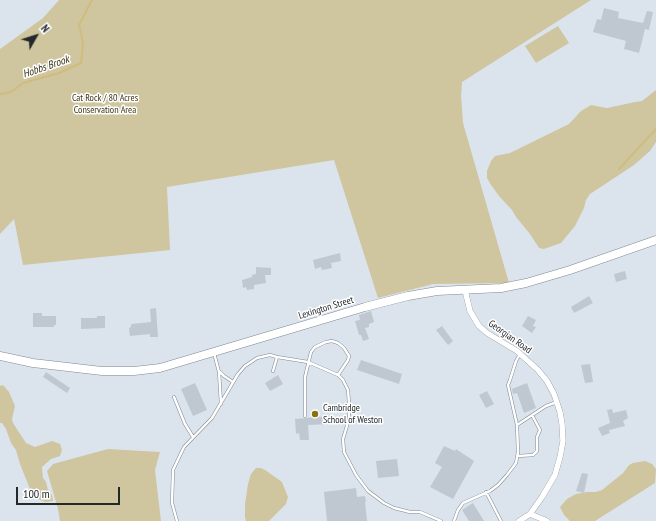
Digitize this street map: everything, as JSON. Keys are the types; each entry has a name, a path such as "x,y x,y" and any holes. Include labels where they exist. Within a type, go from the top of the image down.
{"street":[{"name":"Lexington Street","path":"0,356 40,364 96,370 125,371 160,368 390,300 432,291 501,288 533,282 656,240"},
{"name":"Georgian Road","path":"465,290 470,311 479,326 487,333 521,353 545,377 557,401 563,430 560,457 552,481 530,514 519,521"},
{"path":"530,514 536,518 547,521"}],"lane":[{"path":"305,416 305,377 308,362 311,352 320,344 332,341 338,343 344,348 349,356 346,365 338,375"},
{"path":"214,353 218,368 221,394 220,406"},
{"path":"454,521 458,510 463,503 486,492 503,480 516,463 518,456 517,426 508,385 516,361 521,353"},
{"path":"177,521 172,503 173,470 184,447 212,418 242,369 254,360 264,356 308,362 338,375 343,380 348,390 349,419 343,439 344,452 360,480 368,491 384,503 397,510 420,512 441,521"},
{"path":"273,371 277,357"},
{"path":"218,368 222,374 233,382"},
{"path":"174,397 185,424 194,437"},
{"path":"517,426 546,406 557,401"},
{"path":"518,456 531,455 536,452 538,433 540,430 532,415"},
{"path":"486,492 501,521"}],"green space":[{"name":"Cat Rock / 80 Acres Conservation Area","path":"59,0 591,0 462,82 461,96 463,123 509,283 433,284 378,298 334,160 167,187 170,250 23,265 14,219 0,234 0,49 43,18"},
{"path":"558,26 569,43 536,63 525,46"},
{"path":"656,90 656,142 650,151 634,165 590,194 575,226 561,243 544,249 539,248 487,178 487,171 491,161 495,156 510,153 569,124 581,111 591,105 607,108 642,101"},
{"path":"3,385 9,392 15,406 12,419 13,423 26,443 35,447 52,441 60,444 62,450 60,456 51,459 42,467 43,478 52,495 53,501 45,502 38,499 30,489 16,450 11,443 6,429 2,423 0,423 0,386"},
{"path":"108,449 160,452 155,470 161,521 60,521 47,471 53,464"},
{"path":"645,461 652,464 656,469 655,483 595,521 570,521 564,515 560,507 567,499 576,494 602,490 623,473 629,465"},
{"path":"256,468 265,470 282,482 288,497 286,504 269,521 246,521 245,517 248,484 251,474"}],"building":[{"path":"604,8 619,12 618,18 643,23 647,11 653,12 649,30 645,29 639,53 624,49 626,41 593,32 597,19 601,20"},
{"path":"340,253 341,261 331,263 332,268 322,270 321,267 315,269 313,260"},
{"path":"256,267 271,268 271,275 265,275 266,283 254,285 254,289 247,290 246,287 243,288 242,280 256,274"},
{"path":"625,271 627,279 616,282 614,274"},
{"path":"589,296 593,303 574,313 571,307"},
{"path":"156,308 158,337 150,337 150,334 130,336 129,328 131,327 131,324 151,322 150,309"},
{"path":"371,311 374,322 369,324 369,327 365,328 369,339 363,341 361,335 359,335 355,321 360,320 359,315"},
{"path":"33,313 42,313 42,316 56,316 56,325 54,325 54,327 33,327"},
{"path":"97,316 105,316 105,328 81,329 81,318 97,318"},
{"path":"528,316 536,320 533,326 536,327 532,333 522,326"},
{"path":"442,326 453,341 448,345 436,330"},
{"path":"361,360 402,374 399,384 357,370"},
{"path":"590,364 593,382 585,383 581,365"},
{"path":"46,372 70,388 67,393 43,377"},
{"path":"278,375 283,384 270,391 265,383"},
{"path":"195,383 207,410 193,416 181,389"},
{"path":"527,383 536,408 524,413 517,393 513,394 512,389"},
{"path":"487,391 494,404 486,408 479,395"},
{"path":"612,409 613,413 626,410 628,418 623,421 625,426 609,430 610,433 602,436 598,428 610,423 607,410"},
{"path":"330,416 331,424 308,425 309,440 300,440 299,433 296,434 295,419"},
{"path":"444,446 455,451 456,449 474,461 453,499 430,487 442,467 435,463"},
{"path":"397,459 399,476 378,478 376,461"},
{"path":"582,473 588,474 584,493 576,491"},
{"path":"356,488 357,497 365,496 367,521 327,521 324,492"},
{"path":"473,503 484,521 469,521 462,510"}],"waterway":[{"name":"Hobbs Brook","path":"0,94 11,92 23,83 59,73 81,63 83,43 79,25 92,0"},
{"path":"619,169 656,129"}],"place":[{"name":"Cambridge School of Weston","path":"315,414"}]}
